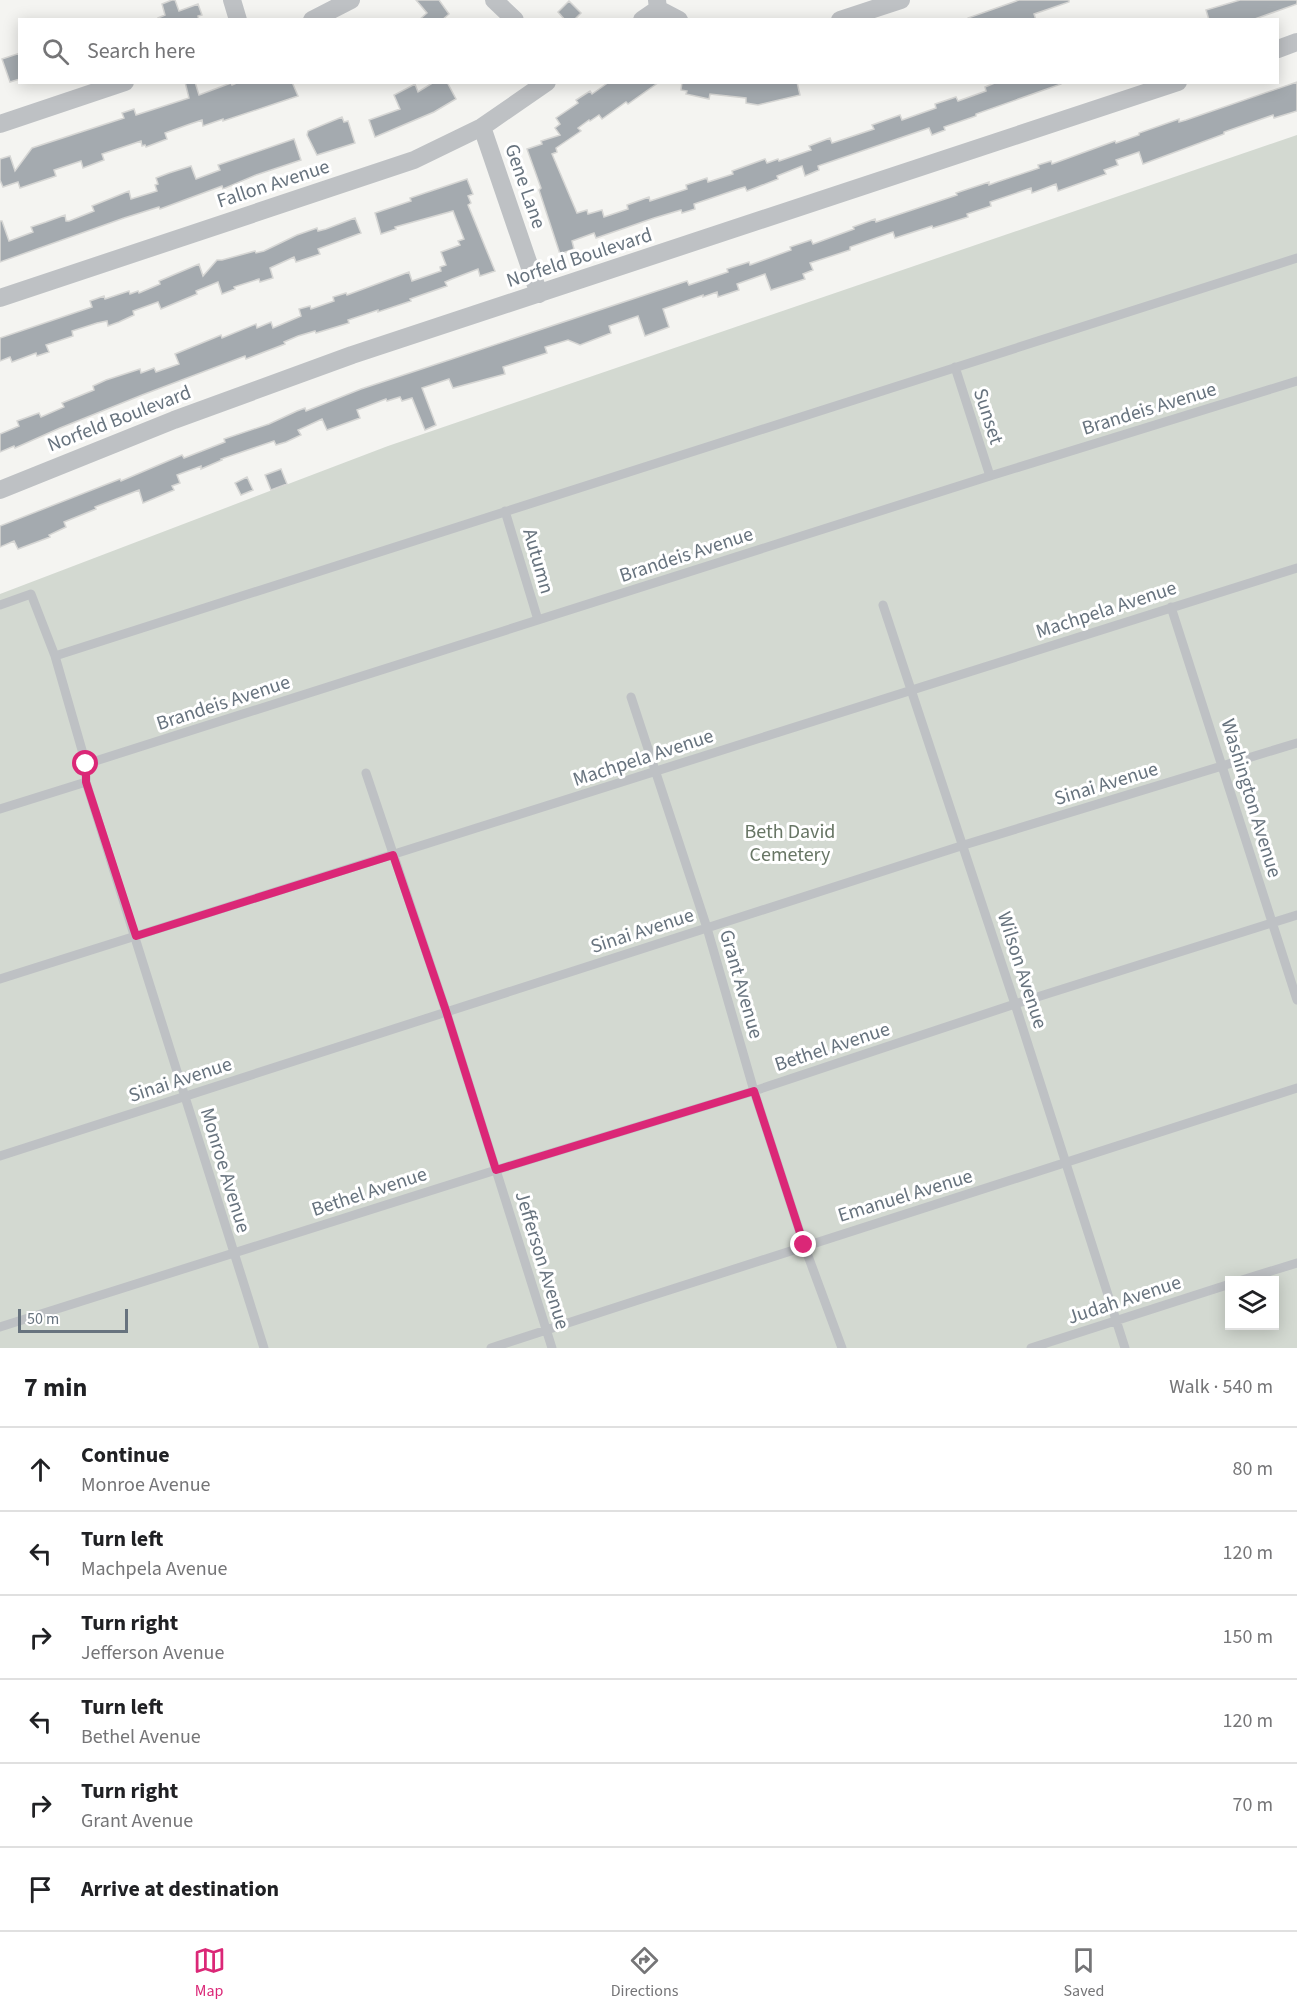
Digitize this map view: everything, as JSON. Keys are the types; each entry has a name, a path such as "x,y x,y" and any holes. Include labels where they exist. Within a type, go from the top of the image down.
{"street":[{"path":"232,0 237,18"},
{"path":"316,18 351,0"},
{"path":"494,0 513,18"},
{"path":"846,18 901,0"},
{"path":"644,18 657,4 676,18"},
{"path":"1279,49 1297,42"},
{"path":"0,124 119,84"},
{"name":"Fallon Avenue","path":"0,298 414,160 482,127 544,84"},
{"name":"Norfeld Boulevard","path":"0,490 174,420 352,356 1172,84"},
{"name":"Gene Lane","path":"482,127 539,294"}],"lane":[{"path":"55,656 1297,258"},
{"name":"Sunset","path":"955,366 990,476"},
{"name":"Brandeis Avenue","path":"86,764 990,476 1297,381"},
{"name":"Autumn","path":"505,511 538,621"},
{"name":"Machpela Avenue","path":"0,979 1297,568"},
{"name":"Monroe Avenue","path":"0,605 31,594 55,656 86,764 86,782 264,1348"},
{"name":"Wilson Avenue","path":"883,605 1016,1004 1125,1348"},
{"name":"Washington Avenue","path":"1172,608 1297,1000"},
{"name":"Grant Avenue","path":"631,697 707,928 754,1091 804,1245 842,1348"},
{"name":"Sinai Avenue","path":"0,1155 964,845 1297,743"},
{"name":"Jefferson Avenue","path":"366,773 446,1011 552,1348"},
{"path":"0,809 86,782"},
{"name":"Bethel Avenue","path":"0,1326 754,1091 1016,1004 1297,915"},
{"name":"Emanuel Avenue","path":"491,1348 804,1245 1297,1088"},
{"path":"1257,1276 1297,1263"},
{"name":"Judah Avenue","path":"1031,1348 1225,1286"}],"green space":[{"name":"Beth David Cemetery","path":"1297,135 1297,1348 0,1348 0,594 388,446"}],"building":[{"path":"175,0 179,11 198,4 202,15 198,16 198,18 158,18 165,15 162,4"},
{"path":"416,0 439,0 449,14 444,18 421,18 427,13"},
{"path":"1019,0 1069,0 1069,2 1034,14 1035,18 968,18"},
{"path":"1240,0 1297,0 1297,4 1258,18 1208,18 1206,10"},
{"path":"569,1 581,13 576,18 563,18 558,12"},
{"path":"18,54 18,80 10,82 2,59"},
{"path":"1297,82 1297,111 1274,118 1273,115 1143,164 1139,152 1116,160 1118,165 1104,170 1106,174 1058,191 1056,184 1032,193 1031,188 990,202 991,206 967,214 968,217 895,238 893,232 850,247 850,250 810,263 813,270 803,274 805,279 771,290 765,274 737,284 739,290 718,297 717,292 703,297 703,295 663,309 669,327 645,336 638,316 609,326 611,333 580,345 568,340 545,347 547,353 503,367 505,374 453,388 449,379 422,388 436,425 425,430 412,398 402,401 400,397 387,401 386,399 357,410 360,418 327,430 322,419 298,430 301,435 286,442 276,445 274,441 221,459 201,469 201,466 177,475 180,483 172,486 174,490 143,503 139,490 64,522 66,527 49,535 50,537 18,549 14,541 0,547 0,526 120,479 121,481 182,455 184,458 225,442 224,439 269,424 305,408 306,411 361,389 687,281 689,285 728,272 727,269 749,262 750,265 791,250 790,247 811,240 813,244 875,219 876,222 989,182 989,185 1039,168 1038,165 1051,161 1052,164 1179,119 1179,122 1186,120"},
{"path":"186,84 196,84 199,95 228,84 293,84 298,96 203,126 202,120 165,133 167,139 146,147 142,146 141,141 102,154 104,160 83,168 81,161 54,170 56,176 20,188 18,182 3,187 0,180 0,159 10,156 15,171 32,148 124,118 122,113 134,109 136,115 189,98"},
{"path":"415,84 418,92 431,84 448,84 456,99 434,112 375,137 369,120 400,109 394,95"},
{"path":"606,84 656,84 602,119 599,115 589,120 578,128 581,131 556,148 557,152 552,154 577,213 587,210 588,214 602,210 604,217 628,209 627,205 649,197 650,201 687,189 686,185 707,178 708,182 733,174 732,171 765,159 767,163 778,159 779,161 811,150 809,146 830,138 832,143 874,129 872,125 900,115 902,120 936,108 935,104 956,97 958,101 986,91 985,87 992,84 1061,84 976,114 976,116 944,127 945,130 932,135 929,128 818,166 819,170 805,176 802,166 777,176 778,179 747,191 745,187 694,204 695,209 682,213 681,210 596,238 594,233 572,241 574,249 560,254 527,149 542,144 541,141 560,135 555,128 560,124 556,118 578,103 576,100 590,91 592,94"},
{"path":"682,84 797,84 800,95 758,105 746,103 746,98 710,94 709,99 686,94 687,91 681,90"},
{"path":"342,117 344,122 348,121 355,143 317,155 307,135 308,131"},
{"path":"294,139 301,160 223,189 222,186 160,209 159,207 124,218 0,262 0,221 2,221 9,241 33,232 31,227 65,215 66,221 69,221 94,211 92,206 129,191 131,199 157,191 156,178 169,173 191,166 196,179 220,170 218,165"},
{"path":"467,179 473,194 468,196 471,203 468,205 495,271 480,276 478,269 445,282 447,286 410,299 411,301 348,320 349,323 298,336 284,342 285,344 246,359 245,356 142,395 15,448 14,446 0,452 0,434 19,426 17,421 39,413 41,417 64,407 62,403 94,390 93,386 106,380 140,369 141,373 154,368 156,372 179,364 175,354 221,335 222,338 256,324 257,328 271,322 273,328 301,316 299,309 310,306 311,309 334,301 333,297 346,293 347,295 409,272 412,281 441,271 440,267 446,265 441,252 460,245 458,241 464,239 453,211 395,227 396,229 381,234 375,213 411,201 410,198"},
{"path":"355,218 361,233 318,249 320,254 296,262 294,257 270,268 273,278 260,282 259,279 234,287 235,289 222,294 218,282 196,291 197,294 161,309 158,302 133,311 134,315 108,326 107,321 72,331 73,336 46,345 49,352 37,356 36,353 12,362 10,357 0,361 0,338 92,307 90,301 129,291 130,294 138,291 139,293 160,284 159,281 199,264 203,276 217,260 264,251 297,235 317,228 318,231 326,229"},
{"path":"281,469 287,484 271,490 265,475"},
{"path":"247,477 253,490 241,495 235,483"}],"route":[{"path":"86,764 86,782 136,936 393,855 446,1011 496,1170 754,1091 804,1245"}]}
